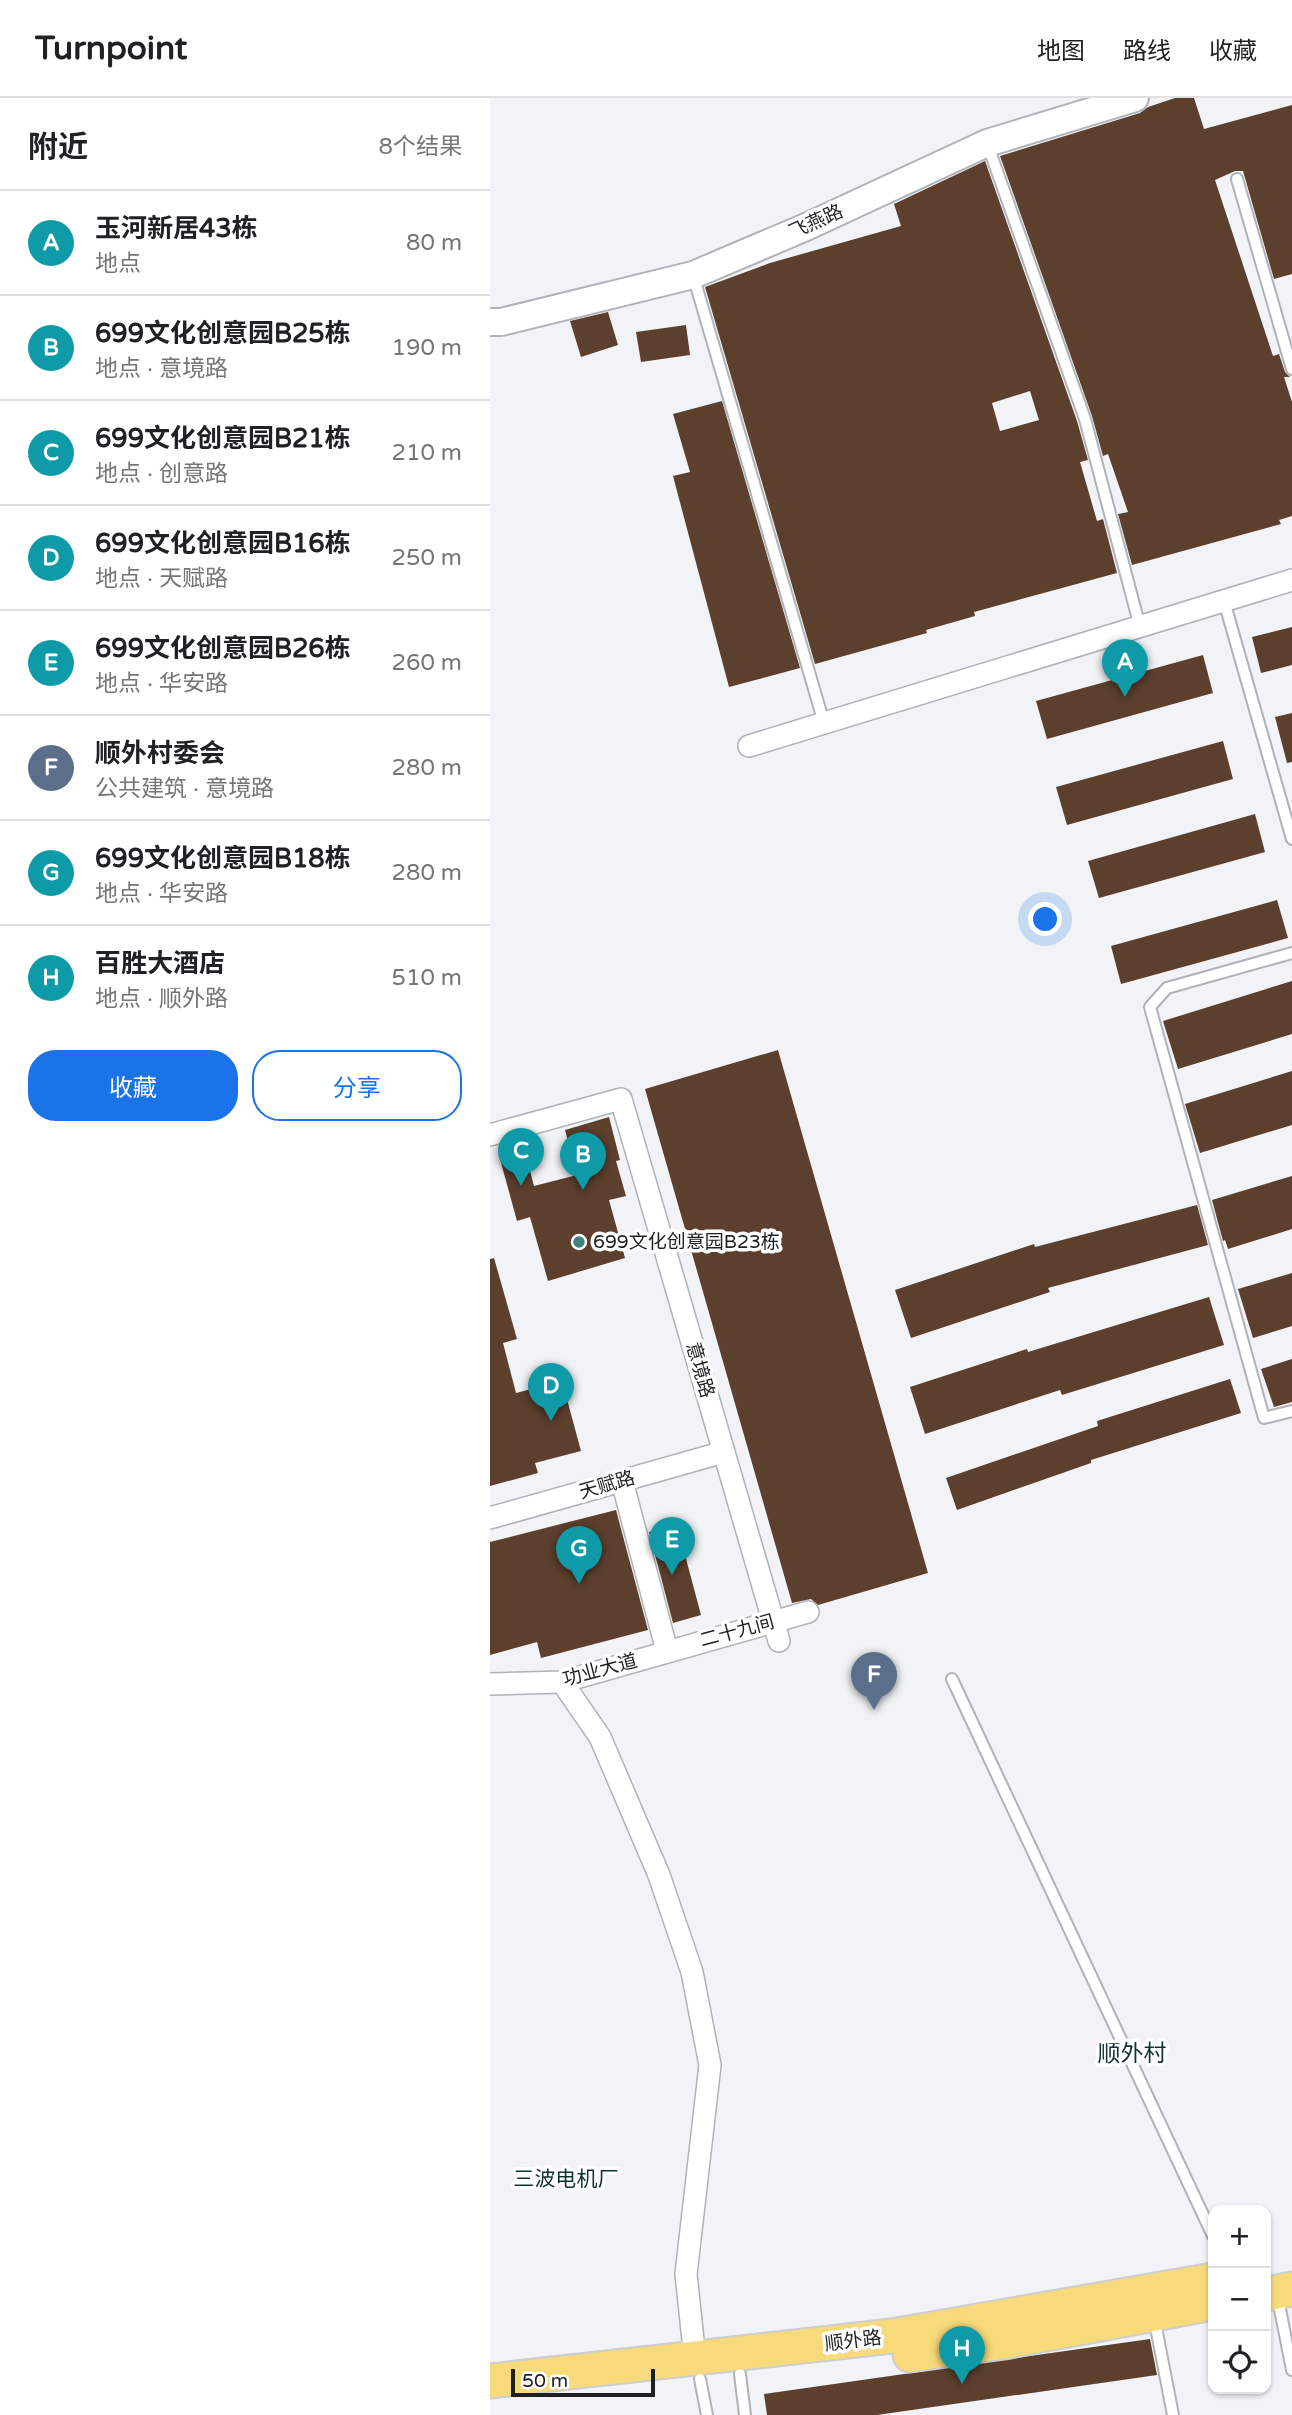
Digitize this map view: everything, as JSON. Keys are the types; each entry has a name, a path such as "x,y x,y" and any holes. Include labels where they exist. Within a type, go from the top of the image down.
{"main road":[{"name":"顺外路","path":"490,2402 1208,2281"},
{"name":"顺外路","path":"490,2381 698,2369 740,2374 882,2359 1004,2342 1208,2305"}],"street":[{"name":"飞燕路","path":"490,322 501,322 693,275 806,227 987,142 1135,98"},
{"path":"748,746 1292,580"},
{"name":"意境路","path":"490,1135 621,1099 776,1631"},
{"name":"天赋路","path":"490,1518 724,1452"},
{"path":"622,1481 667,1651"},
{"name":"二十九间","path":"667,1651 776,1631 808,1612"},
{"name":"功业大道","path":"490,1684 562,1682 667,1651"},
{"path":"562,1682 600,1737 659,1875 692,1972 710,2065 686,2274 698,2369"}],"lane":[{"path":"987,142 1086,419 1140,627"},
{"path":"1237,179 1292,369"},
{"path":"693,275 824,723"},
{"path":"1224,601 1292,839"},
{"path":"1292,954 1167,988 1150,1007 1264,1418 1292,1412"},
{"path":"952,1679 1208,2225"},
{"path":"1278,2282 1292,2370"},
{"path":"1154,2315 1172,2415"},
{"path":"698,2369 707,2415"},
{"path":"740,2374 745,2415"}],"building":[{"path":"1175,98 1194,98 1204,129 1292,105 1292,274 1274,279 1243,171 1235,171 1215,180 1273,356 1279,354 1285,372 1290,377 1284,377 1292,402 1292,516 1279,520 1281,524 1132,565 1118,514 1128,512 1108,454 1103,456 1092,416 1000,156 1140,113 1148,107"},
{"path":"985,161 1077,421 1088,460 1080,462 1097,521 1103,519 1117,573 974,612 975,616 926,630 927,633 815,664 705,287 770,263 901,226 894,204","holes":["1030,391 1039,420 1000,431 992,403"]},
{"path":"608,312 618,345 581,357 570,321"},
{"path":"686,325 690,355 641,362 636,332"},
{"path":"722,401 800,668 729,687 673,476 690,472 673,414"},
{"path":"1292,627 1292,665 1261,673 1252,637"},
{"path":"1203,655 1213,693 1047,739 1036,701"},
{"path":"1292,713 1292,762 1287,763 1275,717"},
{"path":"1223,741 1233,779 1067,825 1056,787"},
{"path":"1255,814 1265,852 1099,898 1088,861"},
{"path":"1277,900 1288,938 1121,984 1111,946"},
{"path":"1292,981 1292,1034 1178,1069 1163,1021"},
{"path":"778,1050 928,1573 818,1605 811,1599 792,1603 645,1089"},
{"path":"1292,1071 1292,1125 1200,1153 1185,1104"},
{"path":"609,1117 620,1160 616,1161 626,1196 609,1200 625,1258 548,1281 530,1217 517,1221 500,1159 525,1152 534,1186 577,1175 565,1130"},
{"path":"1292,1176 1292,1229 1228,1249 1225,1240 1223,1241 1212,1200"},
{"path":"1197,1205 1208,1245 1048,1288 1050,1292 911,1338 895,1290 1034,1244 1035,1247"},
{"path":"494,1258 517,1339 503,1343 516,1393 562,1381 581,1451 535,1463 538,1473 490,1486 490,1259"},
{"path":"1292,1273 1292,1326 1253,1338 1238,1289"},
{"path":"1209,1297 1224,1345 1062,1395 1060,1390 925,1434 910,1387 1027,1349 1028,1352"},
{"path":"1292,1359 1292,1402 1274,1407 1261,1369"},
{"path":"1230,1379 1241,1413 1091,1460 1091,1463 957,1510 946,1478 1098,1426 1097,1421"},
{"path":"616,1510 648,1630 541,1658 537,1642 490,1655 490,1542"},
{"path":"677,1525 701,1615 673,1623 649,1532"},
{"path":"1150,2339 1157,2375 877,2415 767,2415 764,2394"}],"place":[{"name":"玉河新居43栋","path":"1125,697"},
{"name":"699文化创意园B21栋","path":"521,1186"},
{"name":"699文化创意园B25栋","path":"583,1190"},
{"name":"699文化创意园B23栋","path":"579,1242"},
{"name":"699文化创意园B16栋","path":"551,1421"},
{"name":"699文化创意园B26栋","path":"672,1575"},
{"name":"699文化创意园B18栋","path":"579,1584"},
{"name":"顺外村委会","path":"874,1710"},
{"name":"百胜大酒店","path":"962,2384"}],"district":[{"name":"顺外村","path":"1132,2054"},
{"name":"三波电机厂","path":"566,2179"}]}
